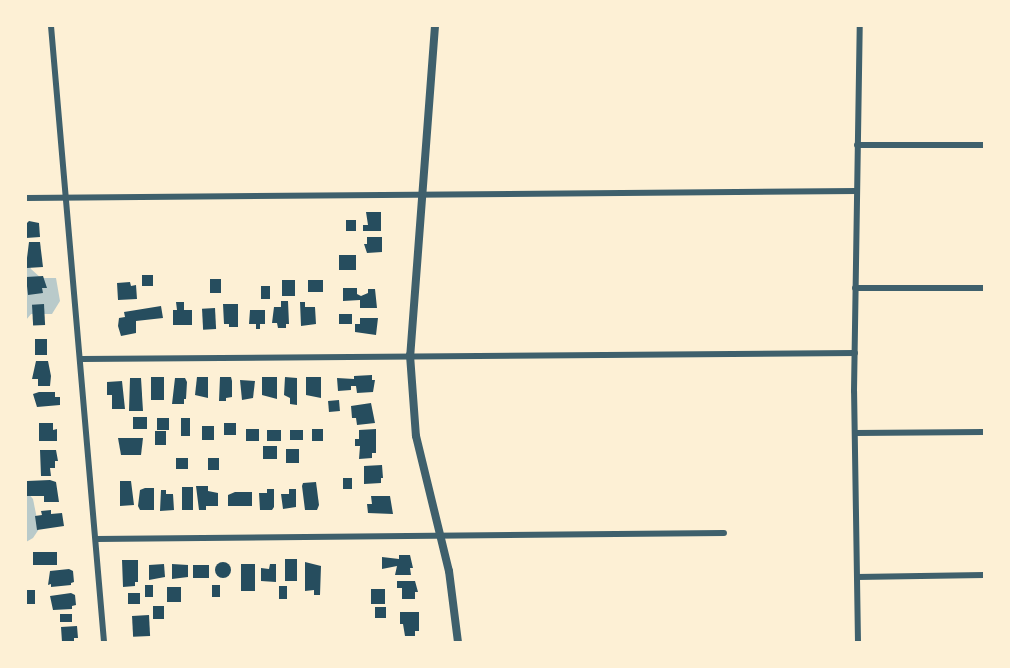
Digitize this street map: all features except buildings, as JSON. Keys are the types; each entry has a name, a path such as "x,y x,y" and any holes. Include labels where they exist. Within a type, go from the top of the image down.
{"street":[{"path":"51,26 104,642"},
{"path":"435,26 410,355 416,436 449,571 458,642"},
{"path":"858,642 855,288 860,26"},
{"path":"857,145 984,145"},
{"path":"26,198 857,191"},
{"path":"855,288 984,288"},
{"path":"81,359 855,353"},
{"path":"855,433 984,432"},
{"path":"96,539 724,533"},
{"path":"857,577 984,575"}],"shaded area":[{"path":"26,252 31,269 41,278 56,278 60,301 52,314 31,314 26,320"},
{"path":"26,491 33,499 39,529 33,538 26,542"}]}
